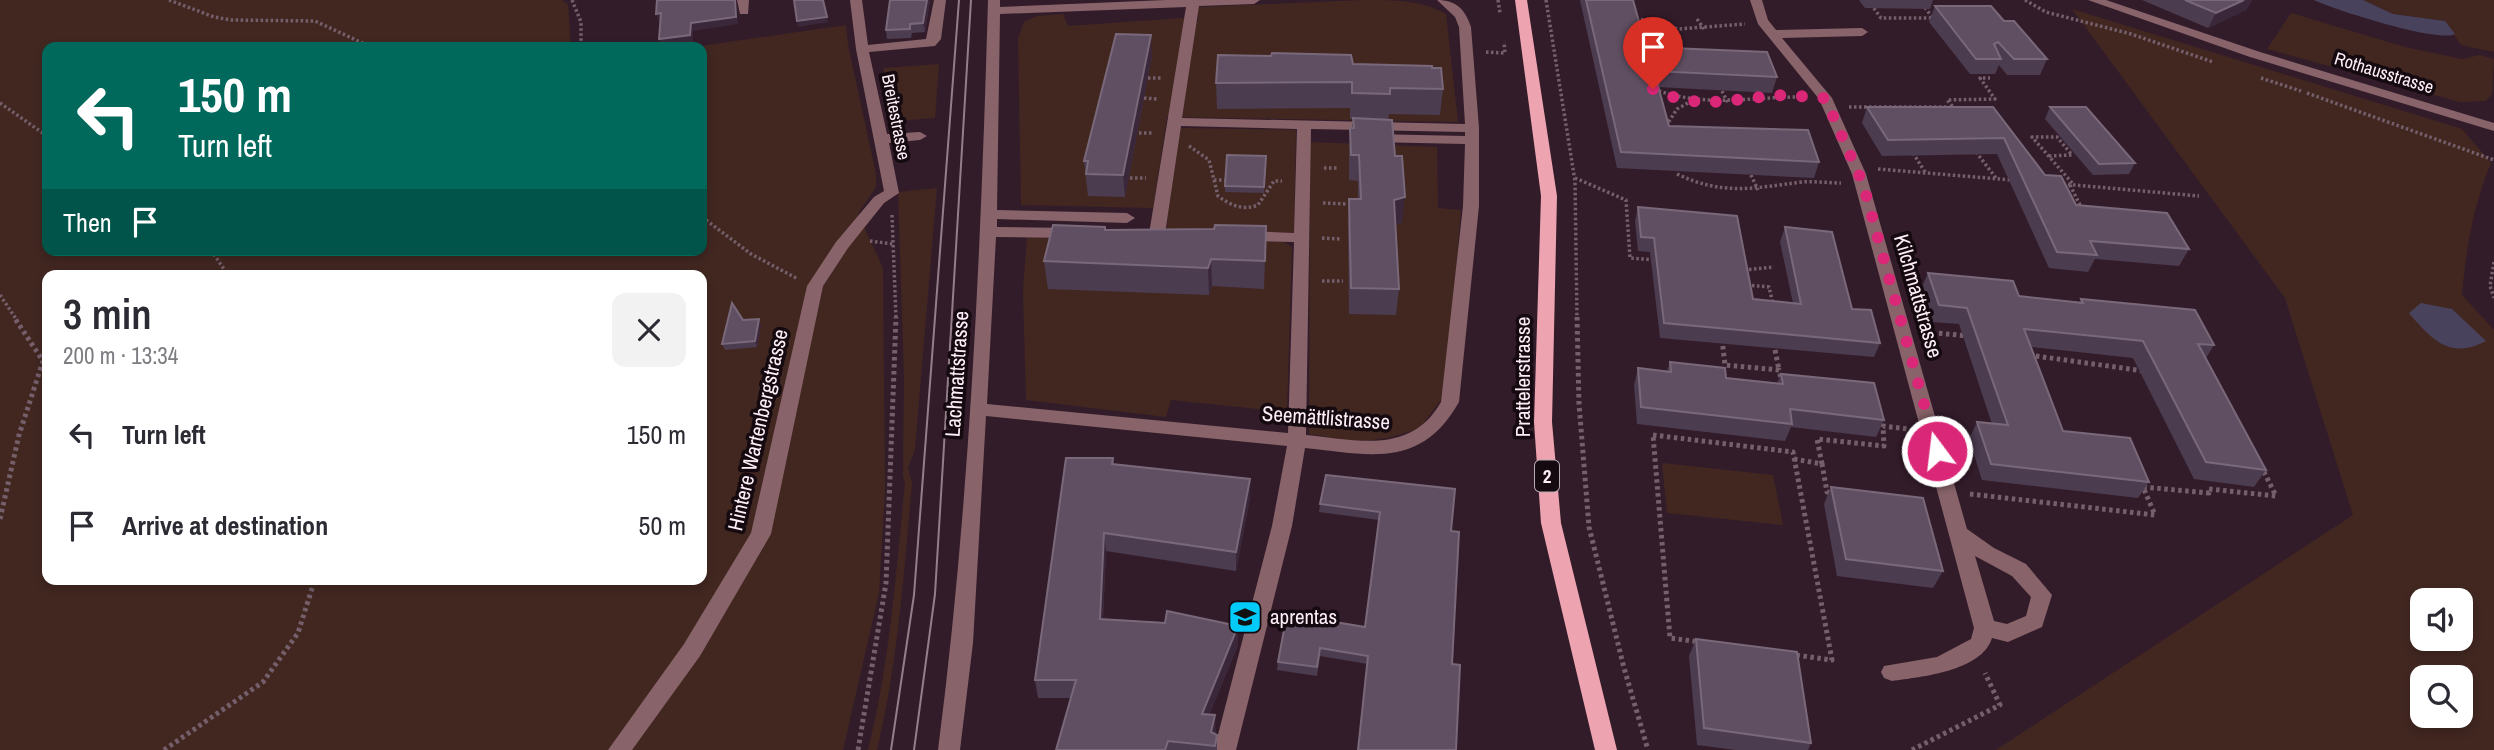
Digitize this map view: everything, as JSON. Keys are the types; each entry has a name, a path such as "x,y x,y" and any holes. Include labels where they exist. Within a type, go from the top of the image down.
{"main road":[{"name":"Prattelerstrasse","path":"1521,0 1549,196 1543,422 1551,523 1606,750"}],"street":[{"name":"Breitestrasse","path":"856,0 862,49 892,193"},
{"name":"Breitestrasse","path":"862,49 930,43 935,39 940,0"},
{"path":"993,6 1254,0"},
{"name":"Seemättlistrasse","path":"978,409 1371,449 1403,445 1427,435 1441,421 1450,402 1471,206 1472,134 1465,27 1461,15 1443,0"},
{"name":"Kilchmattstrasse","path":"1756,0 1762,21 1828,102 1863,184 1985,628"},
{"name":"Rothausstrasse","path":"2094,0 2259,55 2494,127"},
{"path":"989,223 1131,228 1163,234 1171,144 1193,3"},
{"name":"Lachmattstrasse","path":"948,750 962,643 978,409 989,223 993,6"},
{"path":"1775,34 1862,33"},
{"path":"1174,122 1304,124 1472,134"},
{"path":"1225,750 1282,526 1297,441 1304,124"},
{"path":"1354,138 1472,134"},
{"path":"881,139 920,136"},
{"name":"Hintere Wartenbergstrasse","path":"620,750 692,650 761,534 815,286 842,245 879,200 892,193"},
{"path":"1233,236 1301,238"},
{"path":"1892,672 1941,666 1980,644 1985,628 2008,633 2035,621 2042,595 2019,570 1987,554 1959,533"}],"path":[{"path":"169,0 214,17 230,20 315,21 360,42"},
{"path":"572,0 581,22 581,42"},
{"path":"1498,0 1500,14"},
{"path":"1546,0 1575,178 1579,404 1589,527 1623,668 1648,750"},
{"path":"1868,0 1881,18 1933,18 1919,0"},
{"path":"2025,0 2046,12 2131,34 2223,65"},
{"path":"1636,18 1669,29"},
{"path":"1697,19 1704,30"},
{"path":"1647,60 1650,41 1663,30 1704,30 1762,21"},
{"path":"1642,46 1636,26 1641,26 1643,37 1650,41"},
{"path":"1466,51 1505,53 1503,40"},
{"path":"2249,74 2301,91"},
{"path":"1653,89 1689,102 1728,103 1772,96 1828,102 1953,107 1947,100 1995,99 1980,78 1990,78"},
{"path":"1722,91 1728,103"},
{"path":"2307,93 2494,160"},
{"path":"1667,131 1666,124 1671,117 1689,102"},
{"path":"0,103 42,132"},
{"path":"1663,112 1671,117"},
{"path":"2049,156 2072,155 2057,137 2032,137 2071,185 2084,214"},
{"path":"1171,144 1202,151 1212,162 1218,196 1228,205 1247,208 1262,203 1275,181"},
{"path":"1911,149 1926,173"},
{"path":"1974,149 1997,178"},
{"path":"1856,167 2021,181"},
{"path":"1677,174 1715,190 1758,190 1806,182 1863,184"},
{"path":"1751,174 1758,190"},
{"path":"1575,178 1626,200 1630,258 1657,260"},
{"path":"1214,180 1226,180"},
{"path":"1265,181 1302,181"},
{"path":"2058,184 2199,196"},
{"path":"707,220 751,254 780,272 815,286"},
{"path":"858,750 886,583 896,327 893,244"},
{"path":"2494,262 2490,286 2494,298"},
{"path":"1746,285 1744,268 1774,267"},
{"path":"1736,284 1769,287 1773,307"},
{"path":"0,295 42,358"},
{"path":"1903,329 1972,337"},
{"path":"1720,330 1725,365 1779,370"},
{"path":"1775,350 1782,381"},
{"path":"2019,354 2151,372"},
{"path":"0,519 19,435 42,363"},
{"path":"1841,493 1827,492 1816,439 1884,446 1883,426 1932,431"},
{"path":"1653,435 1793,452 1794,459 1832,660 1670,638 1653,435"},
{"path":"1794,459 1822,464"},
{"path":"1948,491 2155,515 2143,487 2209,493 2209,489 2276,496 2258,460"},
{"path":"164,750 263,682 298,633 313,585"},
{"path":"1912,750 2000,705 1985,673"}],"shaded area":[{"path":"0,0 562,0 568,5 571,42 42,42 42,256 707,256 707,45 846,25 876,174 876,187 858,214 883,268 885,490 879,593 843,750 0,750"},
{"path":"1365,0 1417,3 1446,14 1458,122 1167,117 1153,208 1021,205 1018,38 1024,22 1037,16 1063,14 1068,26 1182,18 1198,21 1198,7"},
{"path":"2314,0 2363,0 2393,14 2445,21 2455,34 2445,36 2408,30 2363,18"},
{"path":"2363,0 2494,0 2494,52 2461,45 2445,21 2393,14"},
{"path":"2072,9 2462,129 2491,163 2471,228 2462,295 2494,330 2494,750 1996,750 2353,515 2285,298"},
{"path":"2291,13 2405,47 2462,59 2480,55 2494,59 2492,94 2486,101 2460,102 2267,49"},
{"path":"939,64 935,118 895,121 883,68"},
{"path":"1179,128 1296,130 1294,233 1166,229"},
{"path":"1310,142 1437,147 1438,208 1461,210 1451,332 1441,400 1419,429 1387,438 1355,442 1309,434"},
{"path":"937,188 915,449 908,468 912,483 899,617 877,750 868,750 887,651 905,483 898,192"},
{"path":"1027,237 1284,242 1292,247 1287,412 1171,400 1166,417 1026,400 1023,291"},
{"path":"2421,303 2452,309 2486,341 2473,346 2452,348 2434,339 2409,313"},
{"path":"1662,463 1773,475 1783,525 1667,513"}],"building":[{"path":"657,0 735,0 736,17 691,23 690,35 659,39 661,13 656,14"},
{"path":"794,0 823,0 827,17 797,21"},
{"path":"890,0 927,0 923,23 910,24 910,29 886,30"},
{"path":"1586,0 1633,0 1646,47 1767,52 1777,77 1654,71 1669,126 1808,130 1819,162 1621,152"},
{"path":"2185,0 2244,0 2216,13"},
{"path":"1935,6 1991,6 2004,21 2014,21 2047,59 2014,59 1998,42 1994,44 2001,59 1976,59"},
{"path":"1116,34 1151,35 1123,175 1086,174 1088,161 1084,161"},
{"path":"1272,53 1351,55 1353,64 1432,66 1441,68 1443,89 1390,88 1390,94 1352,93 1352,82 1216,83 1218,55 1271,56"},
{"path":"1867,107 1993,107 2045,175 2061,176 2076,205 2167,213 2189,249 2090,241 2097,255 2057,252 2004,138 1888,140"},
{"path":"2050,107 2086,107 2135,163 2099,164"},
{"path":"1353,118 1392,120 1395,156 1402,156 1405,197 1394,200 1399,289 1351,288 1349,199 1361,199 1359,155 1351,155 1350,128 1354,128"},
{"path":"1227,155 1266,156 1264,187 1225,186"},
{"path":"1638,207 1737,216 1753,299 1801,304 1785,227 1832,232 1852,309 1871,310 1880,343 1664,323 1654,238 1641,237"},
{"path":"1053,225 1105,227 1105,230 1214,229 1215,225 1266,226 1265,261 1211,259 1208,268 1044,261"},
{"path":"1928,273 2013,281 2019,296 2195,310 2214,345 2198,344 2266,470 2206,462 2143,341 2024,329 2063,431 2130,438 2149,482 1991,464 1977,422 2008,425 1967,308 1939,305"},
{"path":"732,303 743,320 759,319 755,341 722,344"},
{"path":"1670,362 1725,368 1726,378 1783,384 1781,374 1874,383 1884,420 1790,409 1792,424 1641,407 1638,368 1671,372"},
{"path":"1066,458 1113,458 1112,464 1250,479 1236,552 1104,533 1100,619 1165,623 1167,611 1238,626 1202,714 1215,715 1211,732 1217,735 1215,746 1168,741 1165,750 1056,750 1076,680 1035,680"},
{"path":"1326,475 1455,489 1451,531 1459,532 1452,664 1460,665 1456,750 1358,750 1368,656 1320,648 1317,667 1278,662 1287,614 1365,627 1380,512 1320,504"},
{"path":"1831,487 1923,498 1943,571 1846,559"},
{"path":"1696,639 1797,652 1811,743 1704,728"}],"tram line":[{"path":"891,750 914,595 959,0"},
{"path":"914,750 935,594 971,0"}],"place":[{"name":"aprentas","path":"1245,617"}],"route":[{"path":"1653,89 1689,102 1728,103 1772,96 1825,98 1863,184 1937,451"}]}
